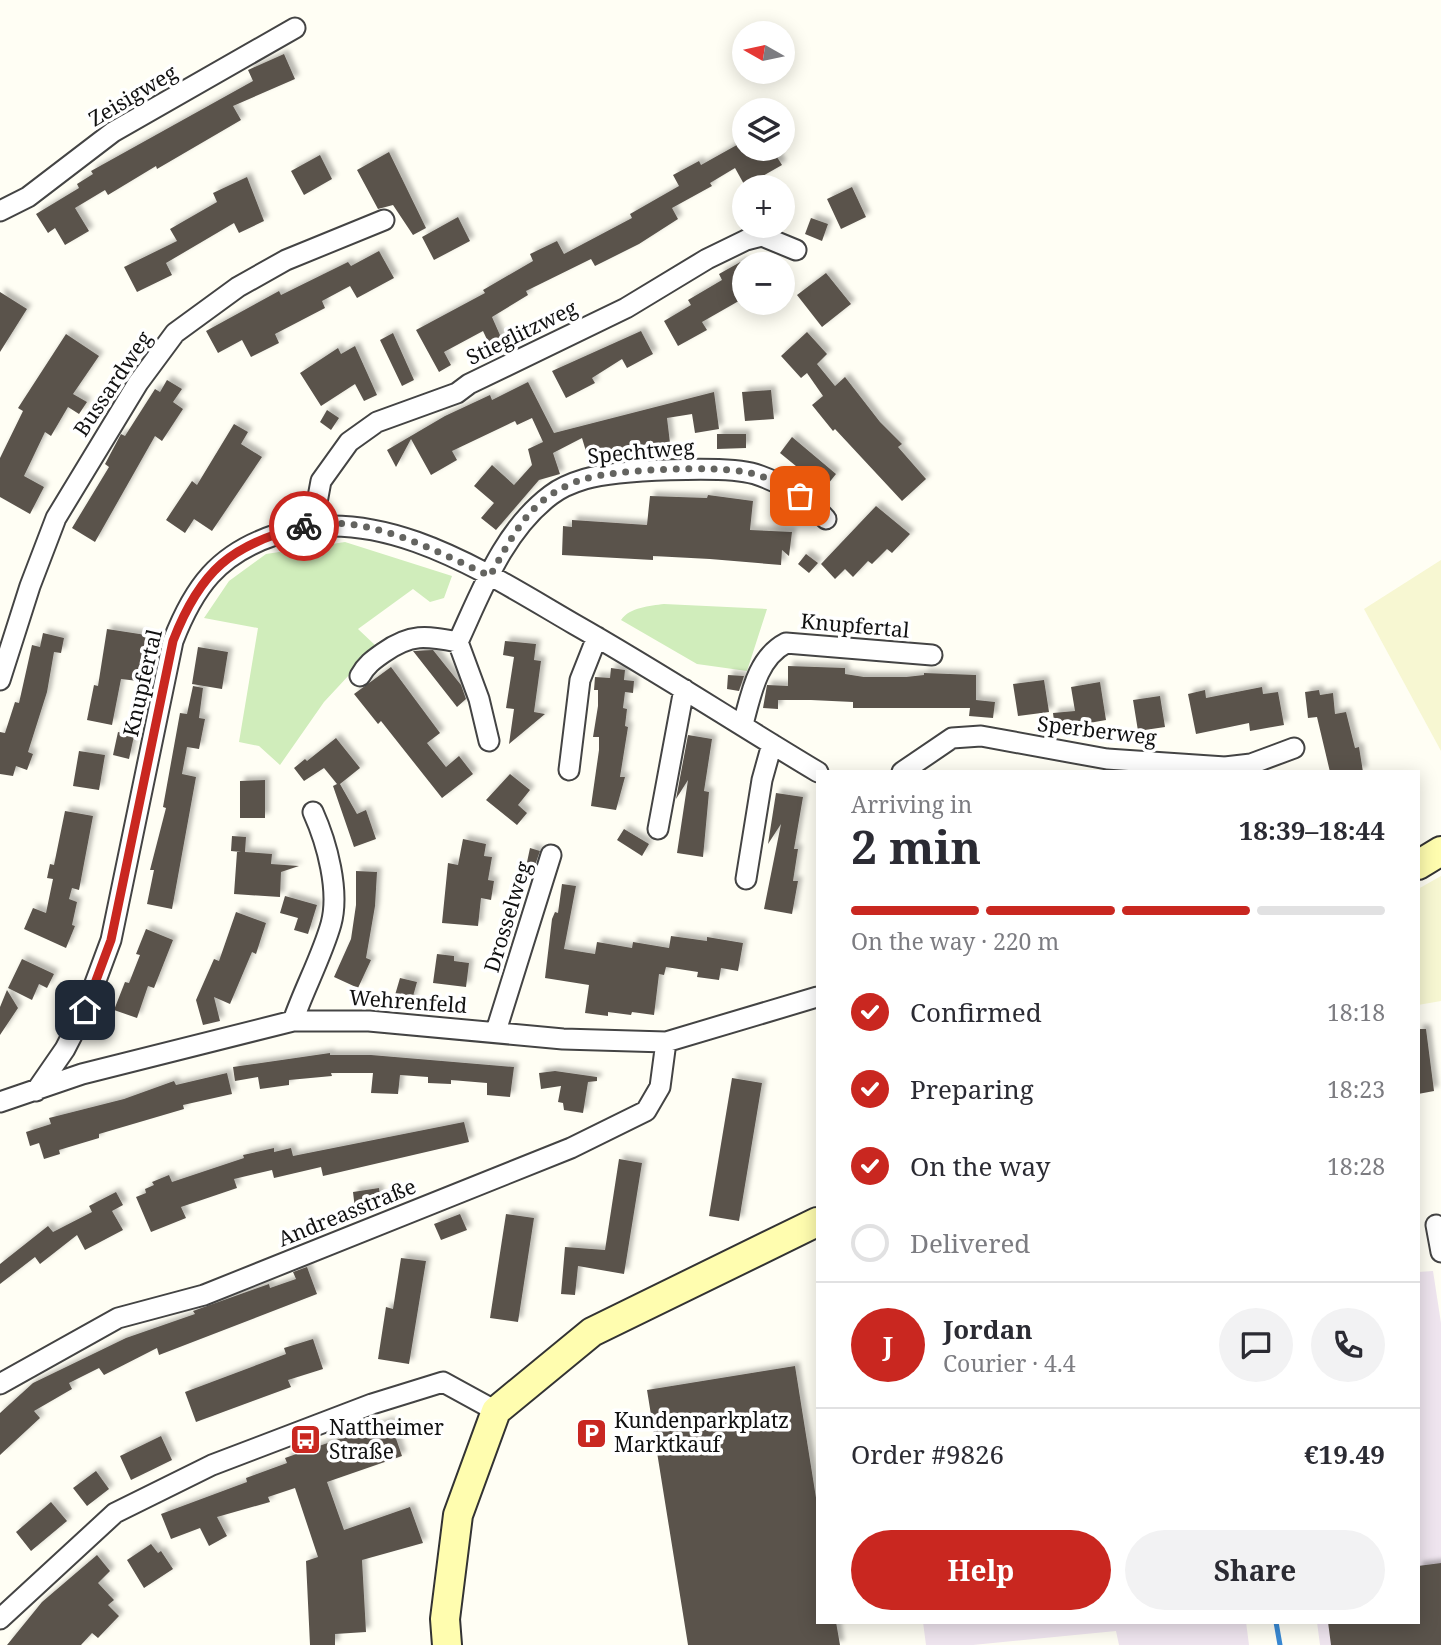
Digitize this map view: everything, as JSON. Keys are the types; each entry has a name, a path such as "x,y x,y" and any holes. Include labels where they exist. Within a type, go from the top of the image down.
{"street":[{"name":"Zeisigweg","path":"0,211 28,197 113,132 295,29"},
{"name":"Bussardweg","path":"0,680 30,586 57,518 138,383 175,333 238,288 286,260 384,220"},
{"name":"Stieglitzweg","path":"313,524 321,481 349,442 377,422 457,393 469,384 626,308 707,259 746,240 762,236 796,250"},
{"name":"Spechtweg","path":"490,576 514,532 530,514 553,493 586,478 723,468 753,474 785,486 815,506 826,519"},
{"name":"Knupfertal","path":"36,1091 65,1049 85,1010 111,940 173,641 187,606 205,579 233,553 265,538 313,524 348,525 381,531 429,548 490,576 597,637 816,771"},
{"path":"489,741 479,699 458,642 490,576"},
{"path":"360,676 366,665 403,639 429,637 458,642"},
{"path":"569,770 580,680 597,637"},
{"name":"Knupfertal","path":"743,724 757,676 768,656 786,643 932,655"},
{"path":"659,829 684,689"},
{"name":"Sperberweg","path":"905,770 952,738 971,737 1107,759 1225,767 1251,764 1294,748"},
{"path":"746,879 762,780 772,744"},
{"path":"293,1021 331,924 334,897 328,853 313,812"},
{"path":"1420,864 1441,851"},
{"name":"Drosselweg","path":"496,1031 551,855"},
{"name":"Wehrenfeld","path":"0,1102 82,1074 293,1021 369,1020 563,1039 666,1042 816,997"},
{"name":"Andreasstraße","path":"0,1384 4,1379 118,1318 204,1295 571,1148 646,1111 660,1087 666,1042"},
{"path":"447,1645 445,1619 458,1515 496,1411 592,1332 816,1222"},
{"path":"1431,1225 1441,1252"},
{"path":"0,1619 39,1579 115,1513 212,1465 372,1404 443,1382 496,1411"}],"shaded area":[{"path":"1433,1271 1441,1323 1441,1645 1320,1645 1317,1624 1420,1624 1420,1272"},
{"path":"923,1624 1246,1624 1249,1645 1119,1645 1116,1631 973,1645 926,1645"}],"green space":[{"path":"345,542 452,576 444,598 430,602 413,589 358,629 376,646 324,702 280,765 259,746 239,742 258,628 204,618 229,581 266,554"},
{"path":"1441,560 1441,751 1364,609"},
{"path":"664,604 767,609 747,671 697,664 621,620 635,610"},
{"path":"1441,876 1441,1001 1420,1005 1420,888"}],"building":[{"path":"284,54 295,79 233,106 241,120 108,195 105,190 75,208 89,231 65,245 55,228 48,233 36,214 79,188 77,184 93,174 91,171 253,81 248,70"},
{"path":"732,148 732,161 780,161 782,165 764,175 739,175 735,168 710,183 712,186 672,208 678,219 639,244 595,266 591,259 526,291 528,295 492,317 503,342 491,348 483,331 444,352 451,365 439,372 416,330 485,293 483,290 533,261 530,254 557,241 564,254 632,218 630,214 679,186 673,175 699,161 701,165"},
{"path":"389,152 426,228 413,235 393,205 378,209 357,170"},
{"path":"320,155 332,179 304,195 291,171"},
{"path":"247,177 264,221 239,233 234,223 166,263 172,275 137,292 124,267 177,241 170,229 217,202 213,193"},
{"path":"852,187 866,217 841,229 827,199"},
{"path":"458,217 470,241 434,260 422,237"},
{"path":"811,218 828,224 822,241 805,234"},
{"path":"379,251 394,278 357,298 350,286 322,301 325,308 275,334 279,343 251,357 242,340 218,353 206,331 279,291 281,295 348,262 351,266"},
{"path":"732,267 732,305 702,322 707,330 678,346 664,321 691,305 688,300 722,280 719,274"},
{"path":"826,273 851,304 822,327 797,295"},
{"path":"0,292 27,309 0,352"},
{"path":"641,331 653,354 627,368 622,359 592,378 595,383 566,398 552,371"},
{"path":"807,332 827,354 817,364 835,386 845,377 880,422 902,444 898,447 926,479 902,501 835,429 833,431 812,405 823,396 807,373 801,378 781,356"},
{"path":"393,333 414,380 402,386 380,340"},
{"path":"66,334 99,356 73,394 87,402 79,414 68,407 51,436 45,432 24,476 44,487 30,514 0,497 0,458 23,411 18,408"},
{"path":"355,346 377,395 364,401 355,384 321,406 300,373 338,348 341,354"},
{"path":"167,380 182,389 173,402 183,409 162,441 155,436 95,542 72,528 109,467 105,464 121,434 125,436 155,389 160,392"},
{"path":"528,382 554,433 714,392 719,429 695,433 692,414 667,418 670,443 630,452 631,446 588,458 582,438 553,453 560,474 539,480 496,530 481,518 494,503 474,486 492,465 514,485 532,465 528,449 543,442 532,418 517,425 515,421 452,451 457,460 431,475 411,439 396,467 387,450 445,416 490,395 492,400"},
{"path":"771,390 774,419 745,421 742,392"},
{"path":"327,410 339,418 331,430 320,422"},
{"path":"234,424 248,432 241,444 262,457 212,531 194,519 185,533 166,520 192,481 197,485"},
{"path":"717,434 746,434 746,448 717,449"},
{"path":"792,437 836,474 828,484 806,467 802,471 780,453"},
{"path":"708,495 753,501 750,530 792,532 789,556 782,550 781,565 653,556 653,560 562,555 563,526 572,527 572,520 647,525 650,496 707,498"},
{"path":"876,506 910,534 892,553 887,549 872,564 868,561 853,577 845,569 835,579 821,564"},
{"path":"806,554 818,563 809,573 798,564"},
{"path":"107,629 146,635 138,681 121,679 112,725 87,720 94,685 98,686"},
{"path":"43,633 64,638 61,653 54,652 47,692 28,752 33,754 27,770 16,766 13,776 0,774 0,732 5,733 15,702 19,703 32,645 40,647"},
{"path":"505,641 536,644 534,660 541,661 534,712 545,714 509,744 514,709 506,708 514,657 503,655"},
{"path":"198,647 228,652 222,689 192,684"},
{"path":"433,650 461,685 466,699 457,707 413,651"},
{"path":"788,666 845,668 845,674 864,677 906,677 924,673 976,675 976,700 995,702 993,718 969,716 970,708 853,708 853,702 811,700 778,700 778,709 763,708 767,685 788,686"},
{"path":"391,667 440,733 427,743 446,767 459,756 473,774 442,798 381,721 378,724 354,694"},
{"path":"611,668 625,670 624,680 634,681 633,693 625,692 623,708 627,709 625,726 628,727 620,777 625,777 616,810 591,806 599,750 599,737 593,737 598,706 598,690 594,690 595,677 610,678"},
{"path":"728,675 744,676 739,691 727,689"},
{"path":"1044,680 1049,712 1018,716 1013,684"},
{"path":"1100,682 1106,720 1055,729 1053,713 1075,711 1071,687"},
{"path":"193,686 203,688 199,718 205,719 199,749 187,747 182,774 196,777 172,909 147,904 154,870 150,870 166,808 163,807 180,713 187,714"},
{"path":"1262,687 1263,694 1278,692 1284,725 1250,731 1249,723 1196,734 1188,694 1205,690 1206,698"},
{"path":"1319,690 1320,695 1333,693 1335,714 1346,712 1355,748 1359,747 1363,770 1330,770 1317,717 1308,718 1305,692"},
{"path":"1160,696 1165,727 1138,731 1133,700"},
{"path":"118,732 134,736 129,759 113,755"},
{"path":"688,735 712,739 704,791 709,792 703,857 677,853 688,780 676,799"},
{"path":"336,738 360,768 340,784 357,814 366,810 376,839 354,847 333,786 337,784 324,768 304,781 294,768"},
{"path":"79,751 105,755 99,790 73,786"},
{"path":"510,774 530,790 518,805 527,813 517,825 486,800"},
{"path":"265,780 265,818 240,818 240,781"},
{"path":"776,793 803,797 794,849 798,849 793,881 798,881 792,914 764,909 781,824 768,844"},
{"path":"65,811 93,816 79,890 72,888 69,899 77,902 72,925 75,926 66,948 24,929 33,908 46,913 53,879 47,878 50,864 54,865"},
{"path":"624,829 649,844 642,856 617,840"},
{"path":"232,836 246,837 245,852 272,854 271,864 299,866 281,872 280,897 234,894 237,852 241,852 231,851"},
{"path":"463,839 486,844 484,856 492,857 488,880 494,881 491,900 481,898 478,926 442,923 448,863 458,865"},
{"path":"530,848 540,851 534,868 526,867"},
{"path":"356,871 377,872 375,906 366,958 371,960 358,988 334,977 351,939 356,905"},
{"path":"562,884 576,886 564,949 595,954 597,942 632,948 633,942 669,948 671,936 707,941 707,937 743,943 738,971 721,968 719,980 697,977 698,972 666,967 664,975 659,974 654,1015 632,1012 631,1015 608,1012 608,1016 585,1013 589,985 545,978 552,919 555,912 558,913"},
{"path":"285,896 317,905 308,934 294,930 298,918 280,913"},
{"path":"236,912 266,923 256,954 252,952 230,1004 214,997 220,1021 203,1025 196,1000 214,959 219,961"},
{"path":"146,929 173,940 154,988 148,986 137,1018 114,1010 125,982 129,983"},
{"path":"437,954 454,956 454,961 469,963 466,987 433,983"},
{"path":"22,959 54,974 47,988 39,984 32,1000 8,988"},
{"path":"400,978 417,982 410,1007 393,1002"},
{"path":"7,990 18,1008 0,1035 0,1007"},
{"path":"1420,1029 1426,1029 1434,1091 1420,1094"},
{"path":"330,1053 514,1067 510,1097 487,1095 487,1083 451,1080 451,1084 428,1083 428,1077 400,1075 398,1094 371,1093 373,1073 331,1073 332,1076 289,1080 289,1085 260,1089 258,1077 235,1081 233,1067"},
{"path":"555,1071 597,1077 597,1081 588,1082 583,1113 564,1110 563,1103 558,1102 561,1086 541,1089 539,1073"},
{"path":"227,1073 232,1094 183,1105 184,1109 99,1134 99,1138 59,1150 60,1154 44,1159 39,1143 30,1146 26,1132 51,1124 49,1118 124,1099 174,1081 176,1085"},
{"path":"732,1078 762,1083 739,1221 709,1216"},
{"path":"464,1122 469,1142 323,1176 321,1167 274,1178 272,1170 234,1179 237,1188 181,1207 186,1218 151,1232 136,1197 146,1193 145,1189 154,1185 152,1182 169,1175 172,1182 244,1158 243,1155 274,1148 274,1152 291,1148 293,1156"},
{"path":"619,1159 642,1163 624,1274 578,1266 575,1295 561,1294 565,1247 605,1250"},
{"path":"379,1188 381,1206 355,1209 353,1192"},
{"path":"116,1192 123,1205 112,1211 123,1230 85,1250 77,1235 40,1264 35,1257 0,1284 0,1264 48,1226 53,1232 92,1212 89,1206"},
{"path":"460,1214 467,1230 441,1240 434,1224"},
{"path":"506,1214 534,1218 518,1322 490,1318"},
{"path":"401,1258 426,1261 409,1364 378,1359 386,1307 393,1309"},
{"path":"307,1267 317,1294 159,1355 157,1348 104,1375 99,1368 69,1383 72,1389 34,1411 40,1418 0,1455 0,1413 33,1383 126,1338 195,1314 193,1311 269,1284 270,1288 296,1279 293,1272"},
{"path":"313,1339 323,1369 288,1380 291,1387 196,1422 185,1392 286,1354 284,1348"},
{"path":"795,1366 816,1498 816,1624 836,1624 840,1645 688,1645 647,1390"},
{"path":"390,1421 402,1456 327,1482 344,1530 410,1507 423,1543 362,1560 366,1632 335,1634 335,1645 310,1645 306,1561 318,1557 295,1488 268,1497 270,1502 217,1517 227,1536 209,1546 200,1528 171,1539 161,1514 247,1482 246,1478 287,1463 285,1458"},
{"path":"161,1436 172,1460 131,1480 120,1456"},
{"path":"96,1471 109,1489 87,1506 73,1488"},
{"path":"51,1502 67,1521 31,1551 16,1532"},
{"path":"151,1544 158,1553 161,1551 173,1569 144,1588 127,1560"},
{"path":"97,1555 110,1571 98,1583 114,1600 108,1605 119,1616 98,1638 92,1633 81,1645 7,1645 42,1602"},
{"path":"1441,1563 1441,1645 1331,1645 1328,1624 1420,1624 1420,1566"}],"waterway":[{"path":"1276,1624 1280,1645"}],"way so far":[{"path":"304,526 348,525 381,531 429,548 490,576 514,532 530,514 553,493 586,478 723,468 753,474 785,486 800,496"}],"place":[{"name":"Kundenparkplatz Marktkauf","path":"591,1433"},
{"name":"Nattheimer Straße","path":"306,1440"}],"route":[{"path":"85,1010 111,940 173,641 187,606 205,579 233,553 265,538 304,526"}]}
